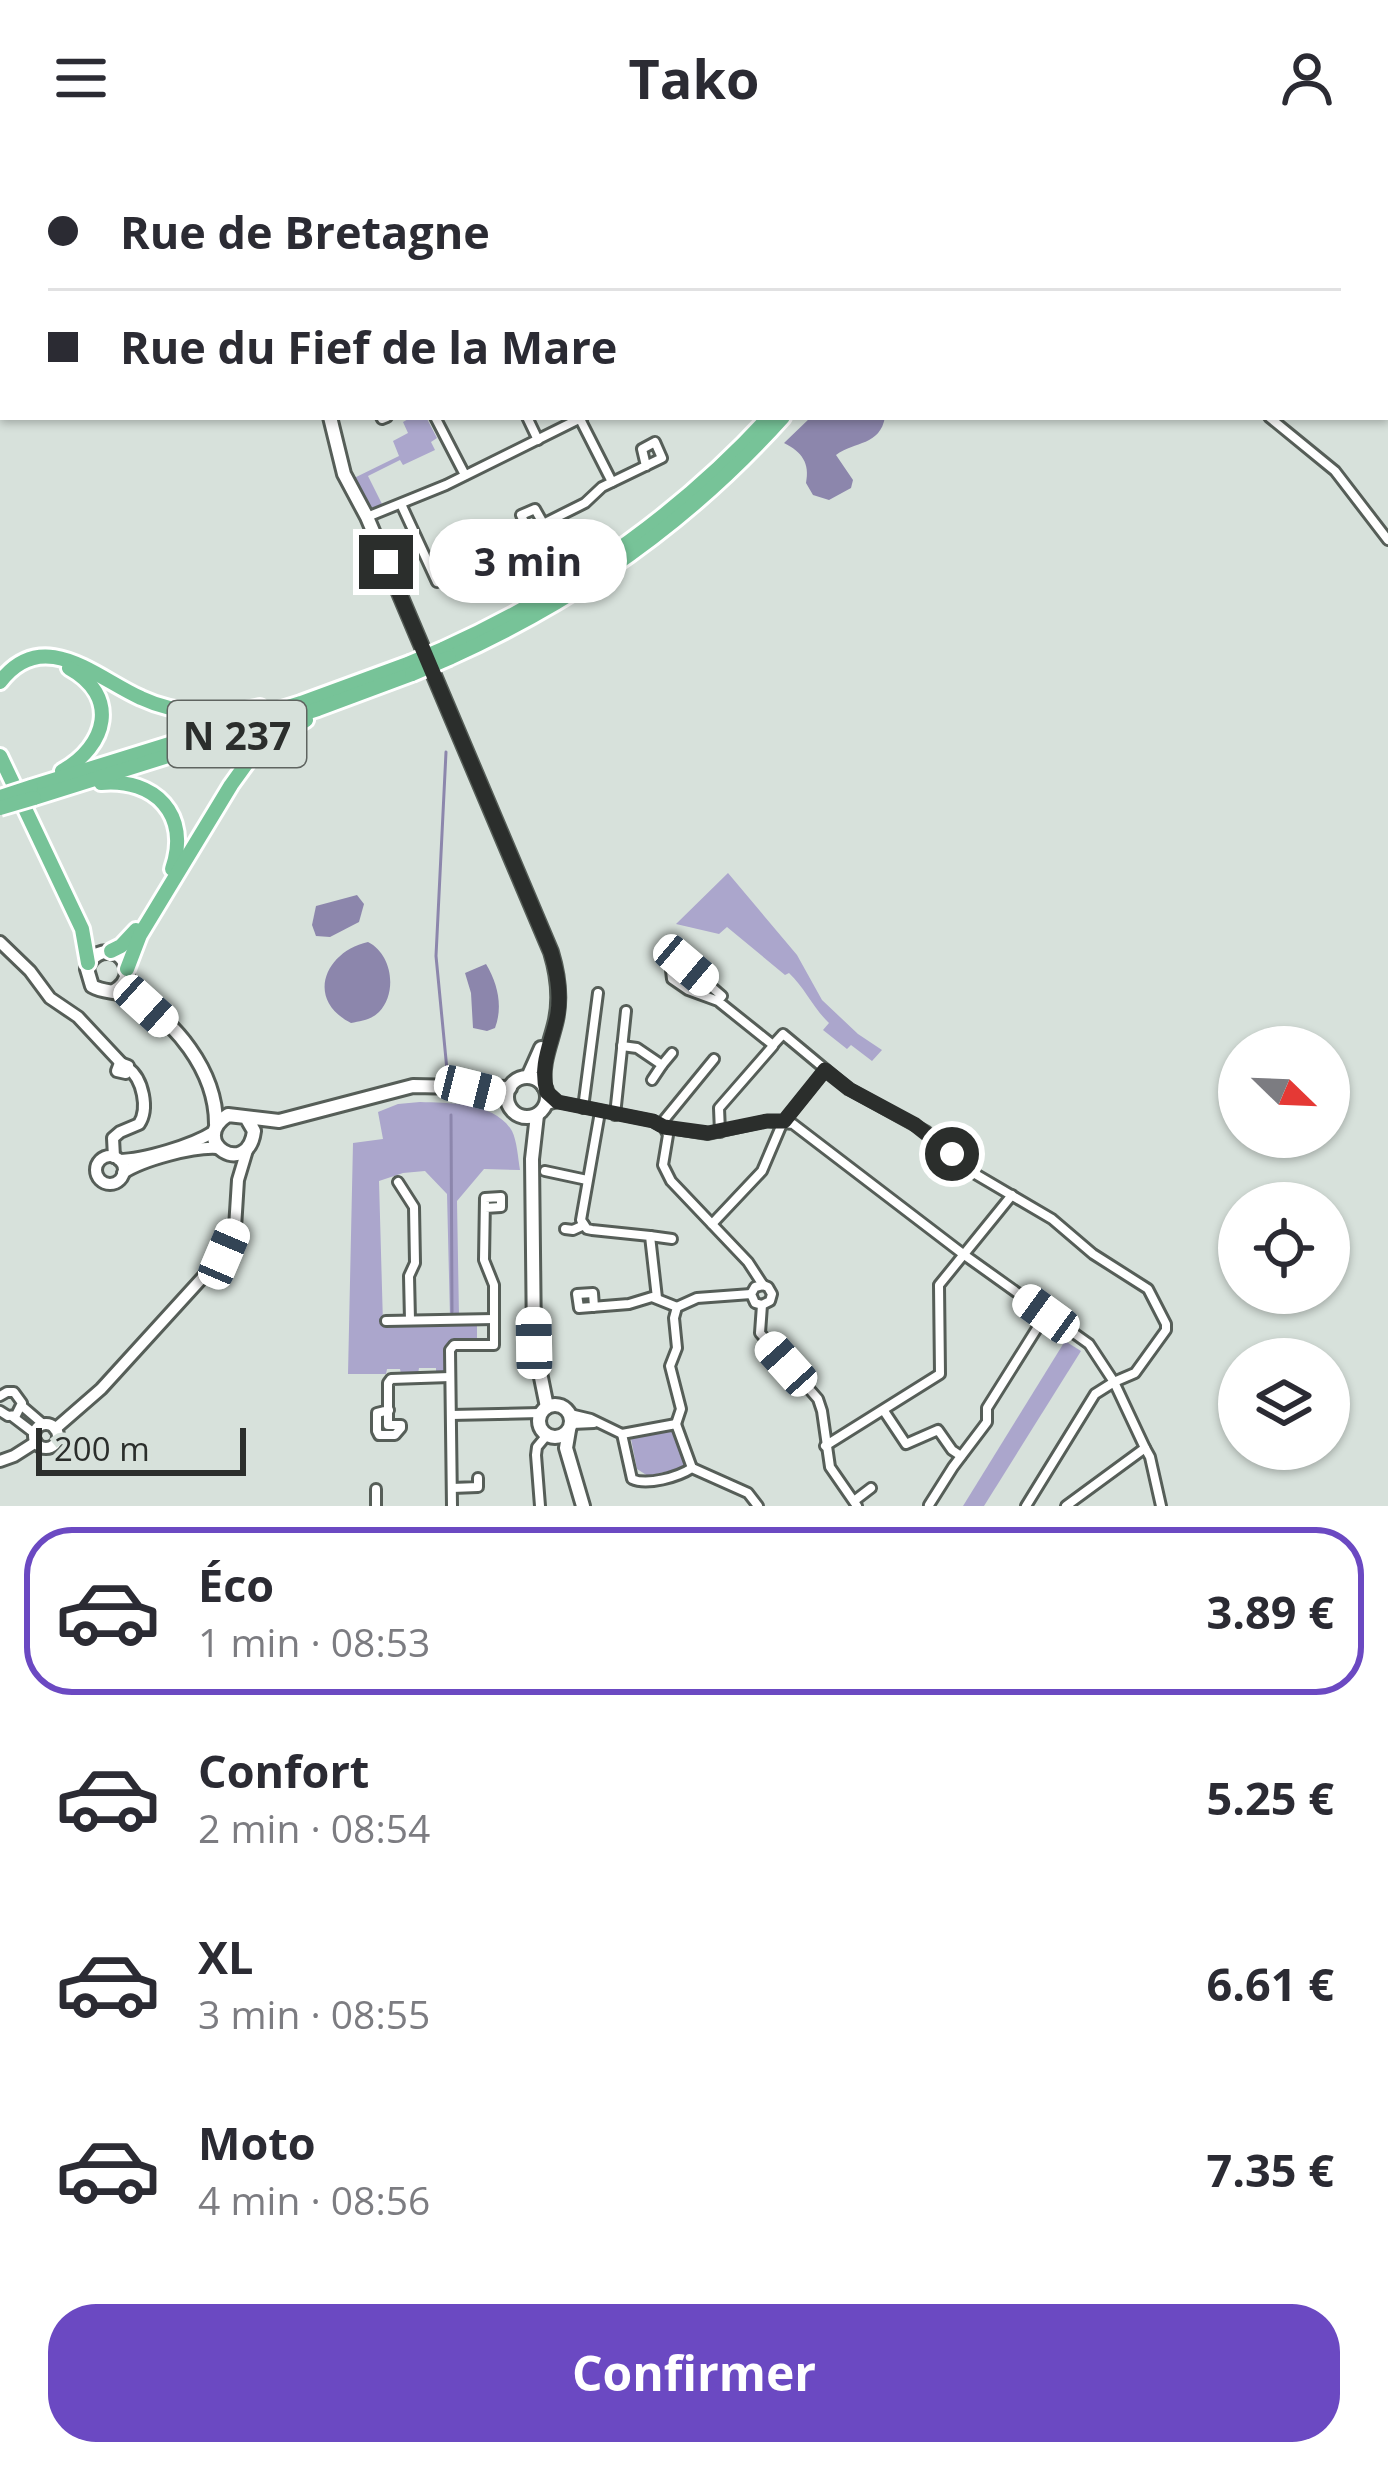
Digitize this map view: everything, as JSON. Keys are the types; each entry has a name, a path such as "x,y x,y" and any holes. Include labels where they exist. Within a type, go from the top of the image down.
{"highway":[{"name":"N 237","path":"446,654 613,554 724,464 766,420"},
{"name":"N 237","path":"0,797 60,789 365,692 500,634 643,546 723,478 781,420"},
{"path":"0,682 20,664 51,657 78,663 142,699 171,708 201,713 301,703"},
{"path":"0,695 22,670 49,663 75,670 99,699 100,731 92,748 32,793"},
{"name":"N 237","path":"0,808 32,793 411,669"},
{"path":"127,972 140,934 249,760 280,734 365,692"},
{"path":"1,755 82,929 88,963"},
{"path":"60,789 109,782 136,785 160,799 174,820 178,844 168,878 121,946 109,951 82,929"}],"main road":[{"path":"331,420 344,474 367,517 551,952 559,981 557,1015 543,1064 546,1100 532,1159"},
{"path":"528,1077 548,1030 553,997 549,965 529,902"},
{"path":"127,972 120,987 102,992 87,975 88,963 100,952 122,957 146,1006 188,1047 211,1089 254,1131 250,1144"},
{"path":"114,991 146,1006"},
{"path":"546,1100 534,1078 517,1080 509,1093 512,1109 526,1127 532,1159 534,1343 560,1415 563,1436 556,1440"},
{"path":"215,1128 228,1115 279,1121 413,1086 509,1093"},
{"path":"211,1089 221,1150 240,1154 279,1121"},
{"path":"520,1116 546,1100"},
{"path":"560,1415 540,1425 556,1440 583,1506"}],"street":[{"path":"437,420 466,475"},
{"path":"528,420 538,440"},
{"path":"367,517 577,420"},
{"path":"582,420 611,482"},
{"path":"1273,420 1335,471 1388,540"},
{"path":"401,504 437,582 530,536 586,503 602,487 646,466"},
{"path":"530,536 521,515 536,509 544,525"},
{"path":"0,942 50,998 78,1017 136,1075 145,1112 140,1124 113,1138 123,1173"},
{"path":"718,1001 722,996 686,965 670,970 672,979 718,1001 773,1045"},
{"path":"583,1108 598,993"},
{"path":"615,1114 626,1011"},
{"path":"721,1132 719,1108 782,1034 849,1089 927,1132 977,1175 1052,1219 1093,1254 1148,1289 1166,1330 1135,1373 1095,1394 1026,1506"},
{"path":"622,1046 637,1048 662,1065"},
{"path":"652,1080 672,1053"},
{"path":"714,1059 664,1129 663,1166 671,1181 768,1287 772,1294 769,1303 762,1305 751,1294 754,1287 763,1285"},
{"path":"712,1224 762,1171 784,1121 825,1070"},
{"path":"546,1100 653,1121 664,1129 703,1133 767,1121 793,1124 1089,1344 1114,1382 1150,1457 1161,1506"},
{"path":"600,1112 581,1220 592,1231 672,1239"},
{"path":"215,1128 195,1141 130,1160 100,1160 98,1178 112,1184 133,1167 197,1149 221,1150 238,1180"},
{"path":"0,1461 14,1456 101,1389 224,1254 235,1228 238,1180 250,1144"},
{"path":"545,1171 587,1180"},
{"path":"398,1181 414,1207 416,1263 409,1276 410,1320"},
{"path":"825,1446 940,1374 939,1285 1012,1195"},
{"path":"452,1506 451,1348 494,1345 494,1285 484,1259 485,1208"},
{"path":"565,1229 584,1225"},
{"path":"650,1236 657,1298"},
{"path":"594,1307 657,1298 677,1307 697,1298 751,1294"},
{"path":"762,1305 760,1333 818,1399 830,1467 855,1504 872,1488"},
{"path":"677,1307 677,1348 670,1366 681,1409 676,1424 692,1468 748,1493 758,1506"},
{"path":"929,1504 987,1422 987,1408 1046,1314"},
{"path":"386,1321 494,1318"},
{"path":"388,1410 388,1382 394,1377 450,1377"},
{"path":"0,1396 14,1392 42,1432"},
{"path":"12,1416 22,1406"},
{"path":"0,1411 42,1432"},
{"path":"884,1411 904,1443 912,1444 938,1430 961,1456"},
{"path":"451,1414 560,1415 622,1434 676,1424"},
{"path":"622,1434 635,1482 692,1468"},
{"path":"540,1506 537,1447 556,1440"},
{"path":"1066,1506 1144,1448"},
{"path":"452,1488 478,1487 478,1478"},
{"path":"376,1489 376,1506"}],"shaded area":[{"path":"428,420 437,438 431,442 435,450 368,476 385,510 367,517 348,481 399,456 393,441 408,433 403,422"},
{"path":"808,420 884,420 872,438 836,455 853,480 851,488 829,500 813,495 803,459 784,443"},
{"path":"728,873 797,955 822,1000 882,1050 872,1061 823,1030 829,1023 795,979 727,927 719,934 676,924"},
{"path":"357,895 364,904 359,922 330,937 316,936 312,925 316,906"},
{"path":"368,942 387,964 389,994 376,1015 351,1023 328,1001 326,977 341,955"},
{"path":"486,964 499,1004 495,1028 487,1031 473,1028 465,973"},
{"path":"420,1102 470,1106 495,1114 512,1131 520,1170 484,1169 457,1201 459,1317 450,1317 447,1194 425,1171 379,1181 383,1324 477,1322 477,1342 447,1343 447,1367 442,1374 436,1374 436,1368 419,1368 418,1374 387,1369 386,1374 348,1374 353,1143 383,1139 378,1112"},
{"path":"1065,1341 1081,1351 984,1506 963,1506"},
{"path":"662,1429 675,1432 680,1440 685,1467 648,1476 637,1469 631,1439"}],"waterway":[{"path":"446,752 436,956 447,1070"},
{"path":"451,1115 452,1312"}],"route":[{"path":"386,562 551,952 559,1000 543,1064 547,1092 558,1102 664,1127 715,1133 784,1121 825,1070 849,1089 927,1132 952,1154"}]}
